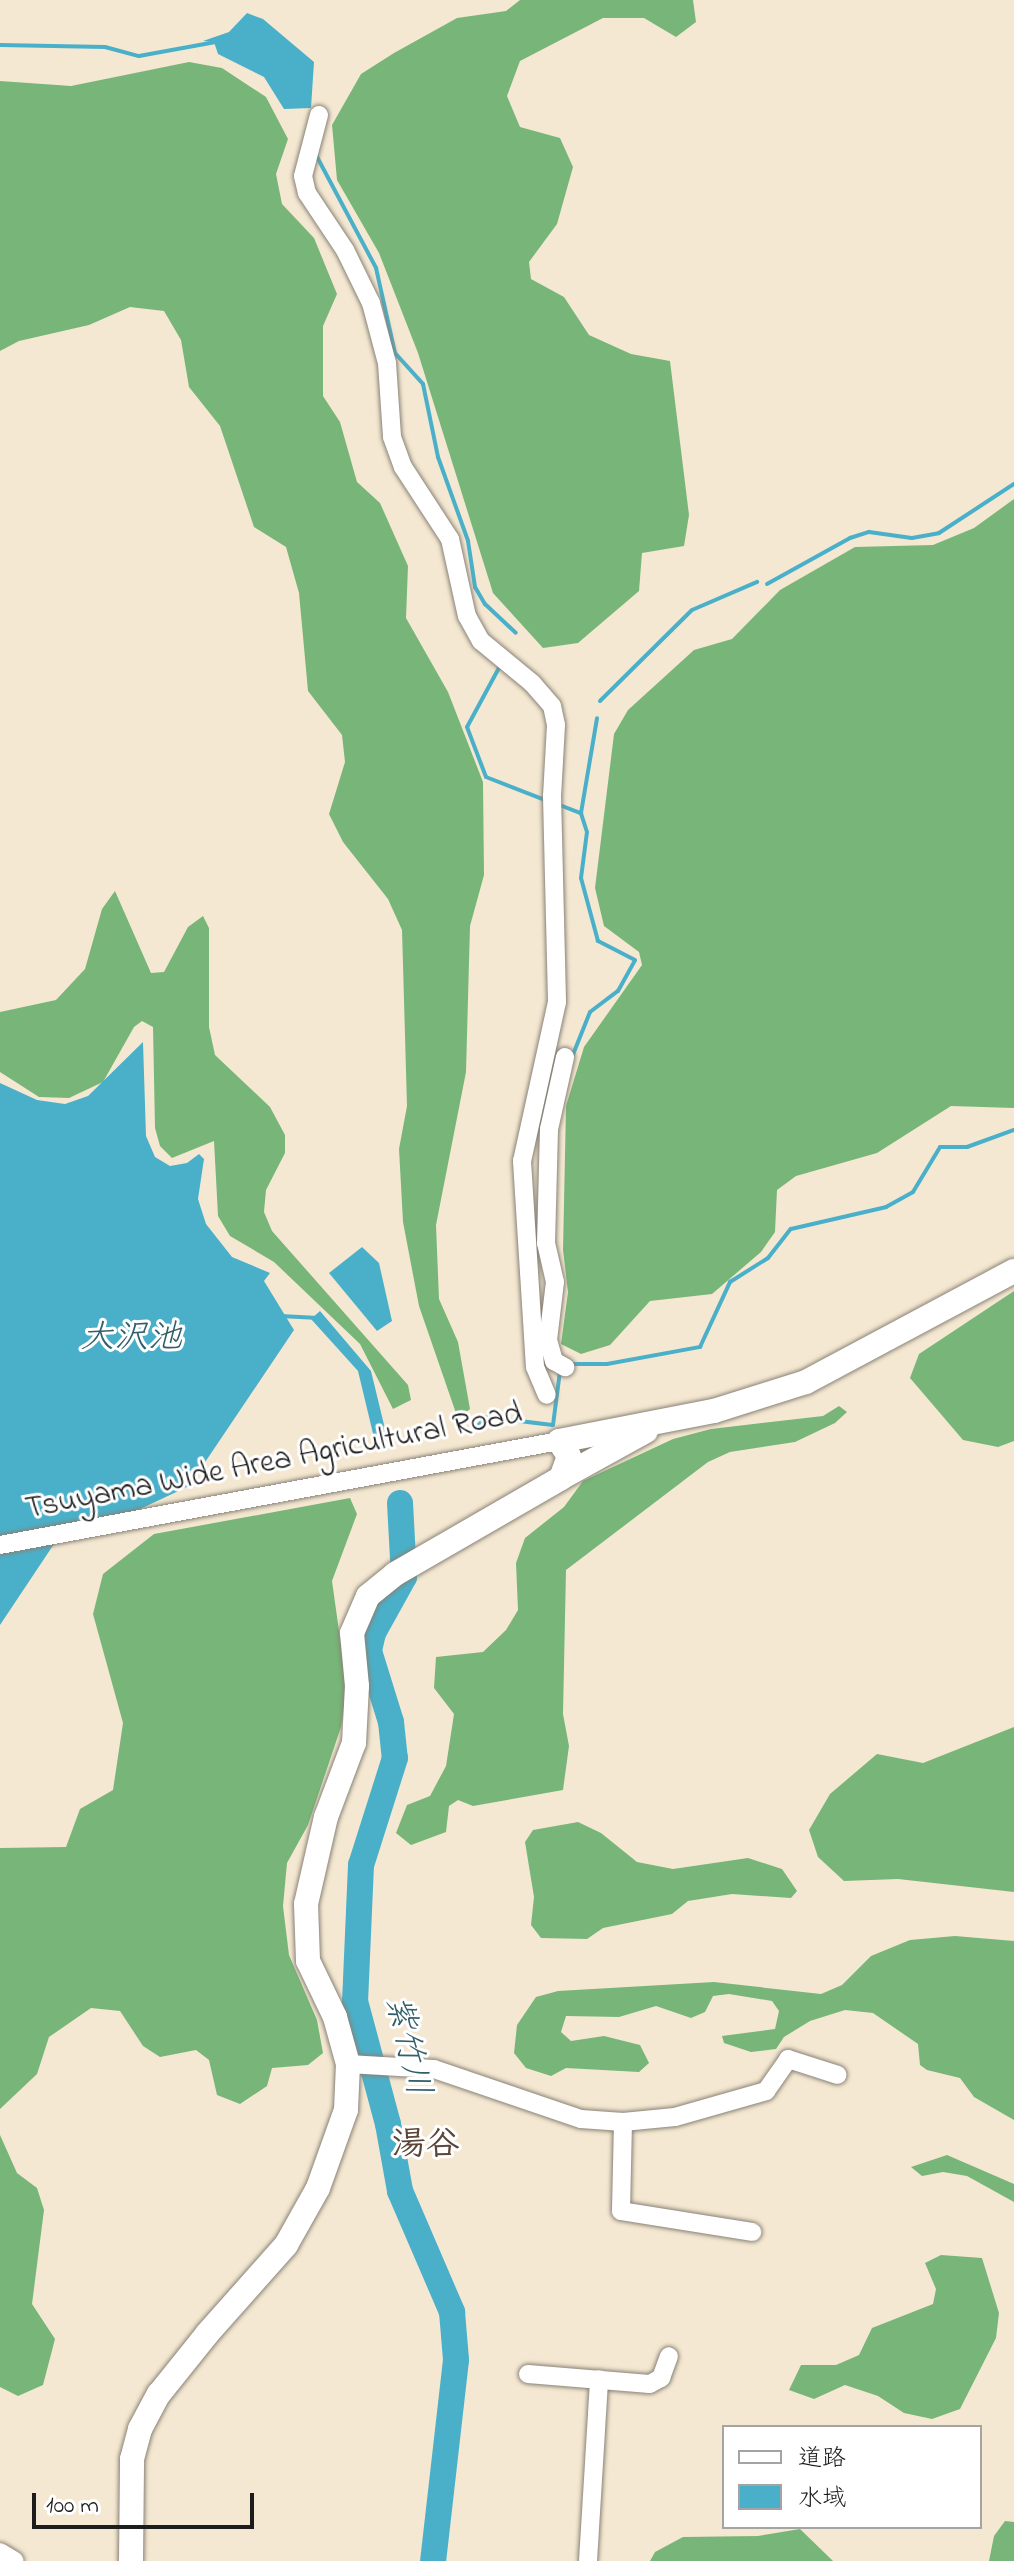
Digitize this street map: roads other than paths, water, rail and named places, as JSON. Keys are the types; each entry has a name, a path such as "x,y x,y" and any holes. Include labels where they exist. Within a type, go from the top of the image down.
{"main road":[{"path":"561,1478 569,1456 559,1441 662,1421 806,1382 1014,1271"},
{"path":"131,2561 132,2459 140,2429 159,2394 270,2265 303,2216 346,2110 356,2064 308,1961 306,1904 314,1855 357,1729 354,1621 368,1596 402,1570 662,1421"}],"street":[{"path":"319,115 303,176 307,193 361,277 371,303 387,363 392,437 403,467 450,539 467,616 481,641 532,683 552,706 556,725 552,796 557,1002 522,1161 535,1367 547,1395"},
{"path":"565,1057 549,1129 546,1243 555,1282 548,1340 554,1361 565,1367"},
{"name":"Tsuyama Wide Area Agricultural Road","path":"0,1545 559,1441"},
{"path":"356,2064 383,2063 463,2078 581,2119 623,2122 675,2117 766,2091 788,2059 838,2075"},
{"path":"623,2122 621,2211 752,2232"},
{"path":"528,2374 650,2384 661,2378 669,2356"},
{"path":"588,2561 599,2379"},
{"path":"0,2552 15,2561"}],"water":[{"path":"247,13 263,19 314,62 311,108 284,109 264,77 218,54 214,42 203,41 229,32"},
{"name":"大沢池","path":"143,1042 146,1136 155,1157 170,1166 187,1163 199,1154 204,1159 198,1199 206,1224 232,1257 270,1273 264,1281 294,1330 189,1486 136,1511 66,1526 0,1625 0,1083 37,1100 65,1104 88,1096"},
{"path":"362,1247 379,1263 392,1321 377,1331 329,1273"},
{"path":"320,1311 371,1371 387,1437 393,1442 376,1446 358,1371 311,1319"}],"waterway":[{"path":"0,45 105,47 139,56 216,42"},
{"path":"316,155 376,268 395,353 423,384 438,457 468,541 475,587 485,604 516,633"},
{"path":"767,584 850,538 869,532 912,538 939,533 1014,484"},
{"path":"600,701 692,610 757,582"},
{"path":"500,666 467,727 486,777 545,800"},
{"path":"572,1057 590,1012 618,991 635,960 598,941 581,878 587,832 581,813 597,718"},
{"path":"557,804 581,813"},
{"path":"572,1364 607,1364 700,1347 730,1282 768,1258 791,1229 886,1207 913,1192 940,1147 967,1147 1014,1130"},
{"path":"280,1316 319,1318"},
{"path":"474,1430 486,1417 553,1425 560,1371"},
{"name":"紫竹川","path":"400,1503 404,1577 373,1633 369,1651 391,1722 395,1758 361,1865 355,2001 388,2124 400,2191 452,2312 456,2360 433,2561"}],"district":[{"name":"湯谷","path":"426,2147"}]}
